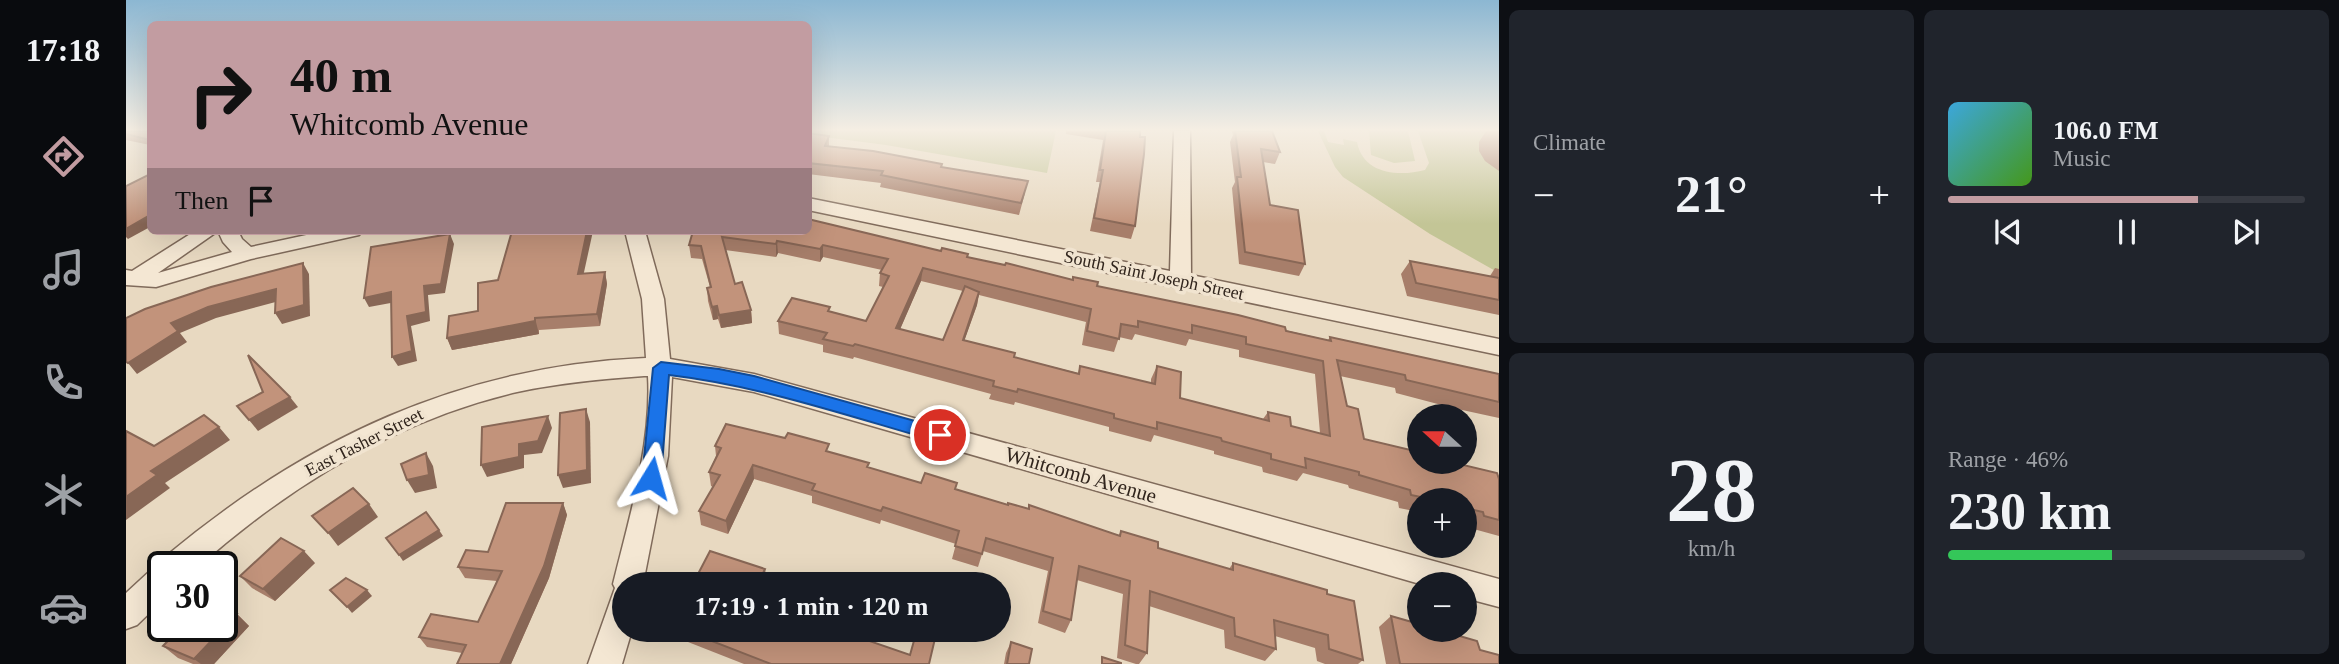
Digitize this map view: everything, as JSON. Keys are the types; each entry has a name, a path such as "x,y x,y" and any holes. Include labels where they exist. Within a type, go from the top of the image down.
{"street":[{"path":"1180,280 1182,162"},
{"name":"South Saint Joseph Street","path":"812,205 1499,347"},
{"path":"128,280 202,235"},
{"path":"230,235 233,242 247,254"},
{"path":"128,280 156,281 247,254 334,235"},
{"path":"631,572 655,456 661,368 653,299 636,235"},
{"name":"East Tasher Street","path":"194,551 211,536 312,466 426,410 488,390 552,376 646,366 661,368"},
{"name":"Whitcomb Avenue","path":"661,368 719,375 754,383 1499,593"},
{"path":"126,614 147,594"},
{"path":"605,664 612,641"}],"green space":[{"path":"984,162 1049,162 1047,173"},
{"path":"1333,162 1367,162 1383,171 1404,173 1425,170 1429,162 1499,162 1499,273 1430,234 1343,177"}],"building":[{"path":"812,162 931,162 942,164 941,167 1028,181 1021,203 881,175 883,171"},
{"path":"1101,162 1143,162 1135,226 1094,218 1103,170 1100,170"},
{"path":"1239,162 1263,162 1270,205 1298,210 1305,264 1245,252 1237,177 1241,177"},
{"path":"147,176 147,217 126,229 126,186"},
{"path":"812,220 1073,280 1073,277 1098,282 1097,286 1238,315 1285,327 1286,331 1331,341 1330,337 1499,374 1499,402 1406,380 1405,375 1337,360 1347,406 1358,409 1364,439 1407,449 1407,474 1477,474 1477,468 1497,473 1499,520 1484,516 1483,512 1477,511 1477,488 1407,489 1359,475 1359,472 1305,458 1306,468 1271,459 1271,454 1222,441 1221,438 1157,422 1157,429 1114,418 1114,414 1018,389 1017,392 993,386 994,381 855,344 853,346 823,339 827,333 778,321 792,298 830,307 828,311 866,321 889,276 880,273 888,259 823,245 820,249 777,241 776,244 722,237 735,284 742,282 751,310 719,315 717,306 712,307 707,288 711,287 701,246 689,245 692,235 812,235","holes":["923,268 1091,309 1087,331 1119,339 1121,324 1138,327 1138,321 1192,333 1192,325 1246,337 1246,344 1323,361 1330,436 1291,426 1290,417 1268,412 1269,421 1180,398 1181,372 1157,366 1155,384 1080,366 1079,374 1014,357 1015,353 963,340 979,292 965,286 943,340 896,328"]},
{"path":"450,235 441,284 424,286 426,312 407,316 412,351 392,357 391,292 364,298 371,247"},
{"path":"511,235 586,235 578,274 605,272 597,314 535,318 535,321 447,338 449,316 478,311 478,283 498,280"},
{"path":"1410,261 1499,278 1499,300 1416,283"},
{"path":"303,263 304,305 275,313 276,289 208,307 171,323 178,331 126,362 126,318 211,287"},
{"path":"248,355 290,397 249,420 237,406 263,392"},
{"path":"586,409 587,470 558,475 560,413"},
{"path":"204,415 219,427 151,471 157,475 126,497 126,431 154,446"},
{"path":"548,416 538,441 519,444 519,457 481,465 482,427"},
{"path":"726,424 785,438 788,433 829,444 826,451 869,463 867,467 921,483 925,473 957,483 955,489 1008,505 1029,509 1029,505 1120,536 1121,531 1158,542 1158,548 1233,570 1233,563 1327,590 1327,594 1354,601 1363,660 1329,649 1328,635 1274,620 1276,649 1235,636 1234,618 1150,591 1147,653 1125,645 1130,581 1079,566 1071,620 1043,611 1053,558 986,538 982,554 955,546 959,531 883,507 881,511 812,490 815,484 753,465 726,521 699,511 720,475 709,472 721,448 715,446"},
{"path":"426,453 429,475 407,480 401,464"},
{"path":"353,488 369,504 328,533 312,516"},
{"path":"506,503 563,503 544,566 500,664 457,664 466,645 419,637 431,614 478,622 502,571 458,567 466,550 488,552"},
{"path":"426,512 439,530 399,555 386,538"},
{"path":"281,538 304,551 263,589 240,576"},
{"path":"710,551 765,569 764,572 699,572"},
{"path":"346,578 367,590 347,607 330,590"},
{"path":"1391,616 1407,621 1407,642 1477,641 1480,650 1499,655 1499,664 1400,664"},
{"path":"167,642 210,642 194,659 163,646"},
{"path":"714,642 872,642 910,655 914,642 934,642 929,664 771,664"},
{"path":"1011,642 1032,649 1029,664 1007,664"},
{"path":"1102,657 1121,663 1121,664 1102,664"}],"route":[{"path":"651,478 661,368 719,375 754,383 940,435"}]}
